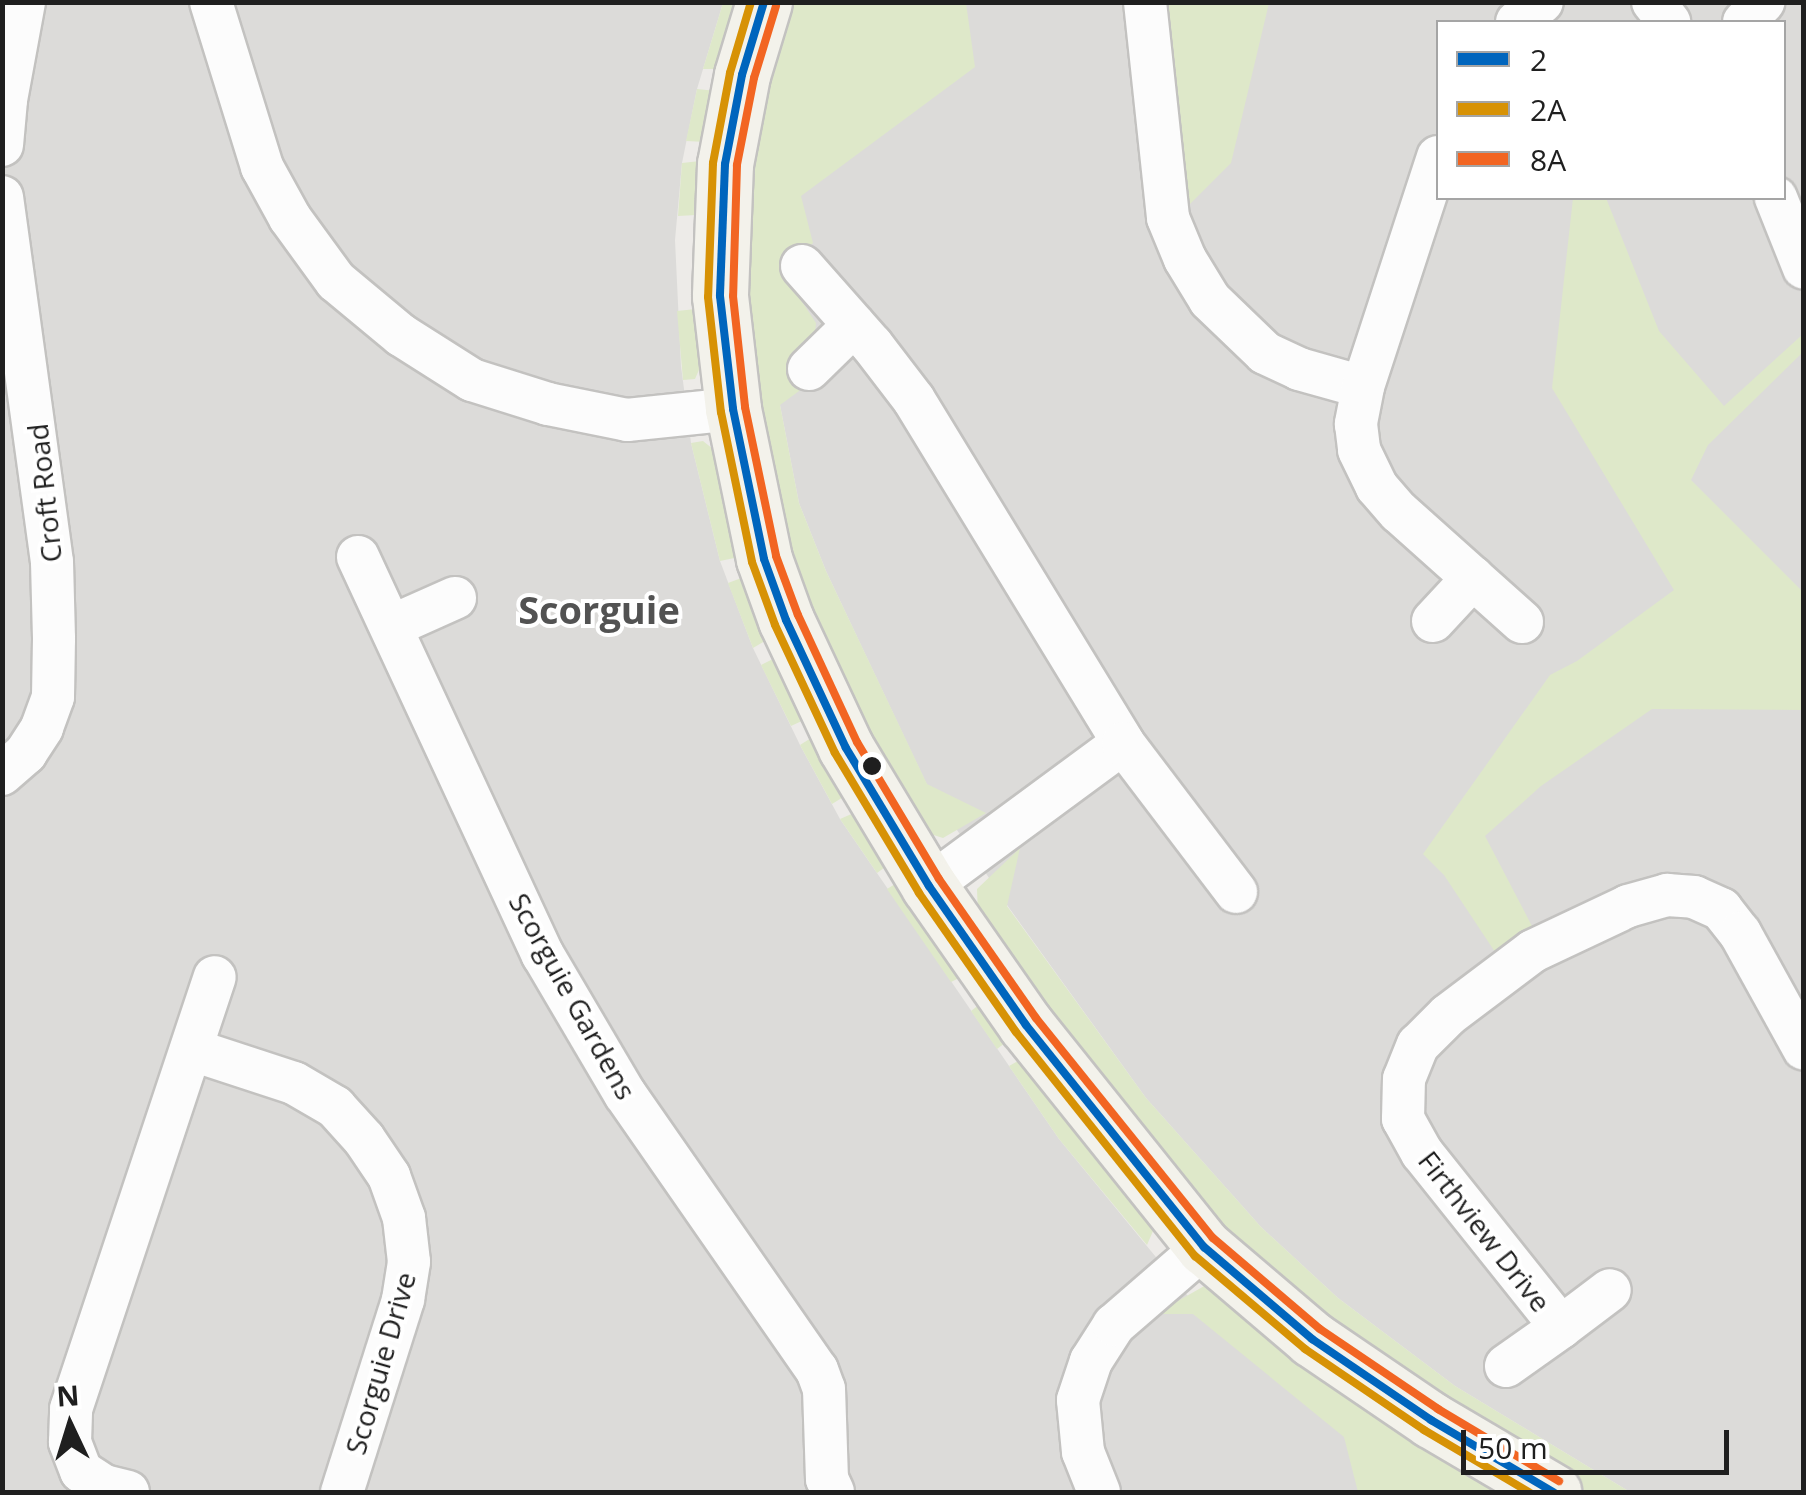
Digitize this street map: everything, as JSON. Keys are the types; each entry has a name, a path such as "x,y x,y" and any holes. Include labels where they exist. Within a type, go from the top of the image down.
{"street":[{"path":"2,145 24,2"},
{"path":"211,2 262,167 290,218 336,281 401,335 472,380 548,404 627,420 732,409"},
{"path":"764,2 742,75 725,164 719,227 720,296 732,409 764,559 786,620 846,748 929,886 1026,1024 1204,1247 1327,1349 1431,1420 1553,1492"},
{"path":"1145,2 1168,218 1185,259 1210,300 1265,353 1299,369 1364,387"},
{"path":"1520,20 1542,2"},
{"path":"1436,164 1364,387 1356,424 1366,469 1398,512 1522,622"},
{"name":"Croft Road","path":"2,197 17,391 52,562 53,697 26,753 2,774"},
{"path":"1777,200 1804,268"},
{"path":"802,266 914,400 1123,743 1236,892"},
{"path":"809,369 854,325"},
{"name":"Scorguie Gardens","path":"358,557 543,954 625,1094 818,1370 826,1410 827,1479 833,1492"},
{"path":"1433,621 1473,578"},
{"path":"392,626 456,598"},
{"path":"929,886 1123,743"},
{"name":"Firthview Drive","path":"1506,1366 1560,1327 1422,1153 1404,1119 1404,1079 1418,1046 1448,1015 1533,951 1628,906 1667,895 1694,897 1720,908 1740,933 1804,1049"},
{"path":"128,1492 104,1486 81,1470 70,1442 72,1409 216,978"},
{"name":"Scorguie Drive","path":"192,1050 294,1083 335,1108 364,1140 388,1176 404,1218 409,1262 403,1300 342,1492"},
{"path":"1099,1492 1083,1452 1078,1400 1091,1360 1114,1325 1204,1247"},
{"path":"1560,1327 1610,1290"}],"shaded area":[{"path":"3,3 723,3 697,89 682,163 675,240 681,366 691,443 720,561 753,648 800,745 840,819 1059,1139 1192,1301 1459,1492 3,1492"},
{"path":"820,3 1803,3 1803,1492 1630,1492 1455,1386 1338,1298 1261,1227 1146,1098 1007,905 927,785 826,571 799,503 780,405"}],"green space":[{"path":"723,3 744,3 718,69 703,69"},
{"path":"789,3 966,3 975,67 801,196 813,243 782,271 816,323 810,383 780,405 799,503 826,571 927,784 986,813 943,838 921,831 810,630 765,461 741,247 763,82"},
{"path":"1164,3 1269,3 1231,163 1182,212"},
{"path":"697,89 716,91 706,142 686,141"},
{"path":"700,161 696,215 678,216 682,163"},
{"path":"1573,200 1607,200 1659,331 1724,406 1802,335 1803,352 1708,445 1691,480 1803,592 1803,710 1652,709 1541,786 1485,836 1533,928 1495,952 1444,875 1423,854 1550,675 1577,661 1674,590 1552,388"},
{"path":"696,309 702,363 695,379 683,380 677,311"},
{"path":"703,441 713,449 717,461 739,557 720,561 691,443"},
{"path":"744,577 768,639 753,648 728,583"},
{"path":"775,658 804,720 791,726 761,665"},
{"path":"811,738 845,796 832,804 800,745"},
{"path":"856,812 888,865 877,873 840,819"},
{"path":"1020,848 1007,906 1146,1098 1261,1227 1338,1298 1455,1386 1630,1492 1588,1492 1432,1402 1208,1224 978,915 977,889"},
{"path":"900,881 961,977 951,982 887,889"},
{"path":"980,1004 1013,1037 997,1049 971,1011"},
{"path":"1025,1057 1156,1224 1147,1245 1059,1139 1009,1066"},
{"path":"1206,1285 1518,1492 1358,1492 1344,1437 1193,1314 1155,1314"}],"transit line":[{"name":"2A","path":"751,2 730,73 713,163 708,297 721,412 752,562 775,625 835,753 919,893 1016,1032 1195,1256 1305,1349 1424,1430 1529,1492"},
{"name":"2","path":"764,2 742,75 725,164 720,296 733,409 764,559 786,620 846,748 929,886 1026,1025 1204,1247 1312,1339 1431,1420 1553,1492"},
{"name":"8A","path":"776,6 754,78 737,165 733,296 745,407 776,556 798,615 857,742 939,879 1036,1018 1213,1238 1320,1329 1438,1409 1559,1481"}],"district":[{"name":"Scorguie","path":"599,610"}]}
